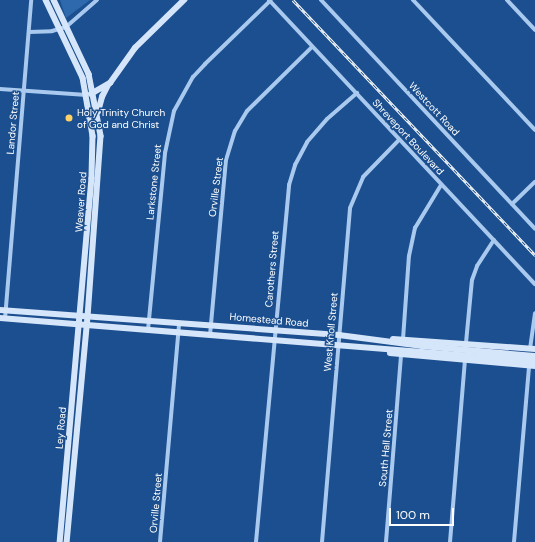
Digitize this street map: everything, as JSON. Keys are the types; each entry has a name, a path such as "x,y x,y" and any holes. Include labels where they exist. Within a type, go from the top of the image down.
{"main road":[{"path":"46,0 58,30 90,94"},
{"path":"54,0 88,74 90,94"},
{"path":"98,115 102,97 134,48 184,0"},
{"path":"90,94 110,83"},
{"name":"Weaver Road","path":"88,317 98,198 100,136 98,115 90,94"},
{"name":"Weaver Road","path":"80,316 90,196 93,136 90,94"},
{"path":"90,196 98,198"},
{"name":"Homestead Road","path":"3,310 339,335 532,360"},
{"name":"Ley Road","path":"60,542 80,316"},
{"name":"Ley Road","path":"67,542 88,317"},
{"name":"Homestead Road","path":"2,319 370,349 532,360"},
{"path":"371,340 403,339 532,349"},
{"path":"370,349 401,355 465,361 532,360 535,366"},
{"path":"71,414 79,416"},
{"path":"67,465 74,466"},
{"path":"62,512 70,512"}],"street":[{"path":"29,32 58,30 66,27 98,0"},
{"name":"Westcott Road","path":"321,0 535,228"},
{"path":"413,0 535,130"},
{"path":"507,0 535,30"},
{"name":"Landor Street","path":"2,319 33,1"},
{"name":"Shreveport Boulevard","path":"270,1 535,284"},
{"name":"Larkstone Street","path":"148,330 165,153 174,111 193,77 270,1"},
{"name":"Orville Street","path":"210,336 226,160 235,132 247,111 312,47"},
{"path":"0,89 90,94"},
{"name":"Carothers Street","path":"256,542 286,200 295,165 307,142 327,119 357,93"},
{"name":"West Knoll Street","path":"322,542 350,208 363,178 399,140"},
{"path":"512,204 535,182"},
{"path":"403,339 409,256 415,228 441,185"},
{"path":"466,343 472,280 477,266 494,240"},
{"path":"532,349 535,313"},
{"name":"Orville Street","path":"160,542 179,323"},
{"name":"South Hall Street","path":"386,542 401,355"},
{"path":"514,542 532,360"},
{"path":"450,542 465,361"}],"shaded area":[{"path":"60,0 90,0 66,18"}],"railway":[{"path":"293,0 535,255"}],"place":[{"name":"Holy Trinity Church of God and Christ","path":"69,118"}]}
